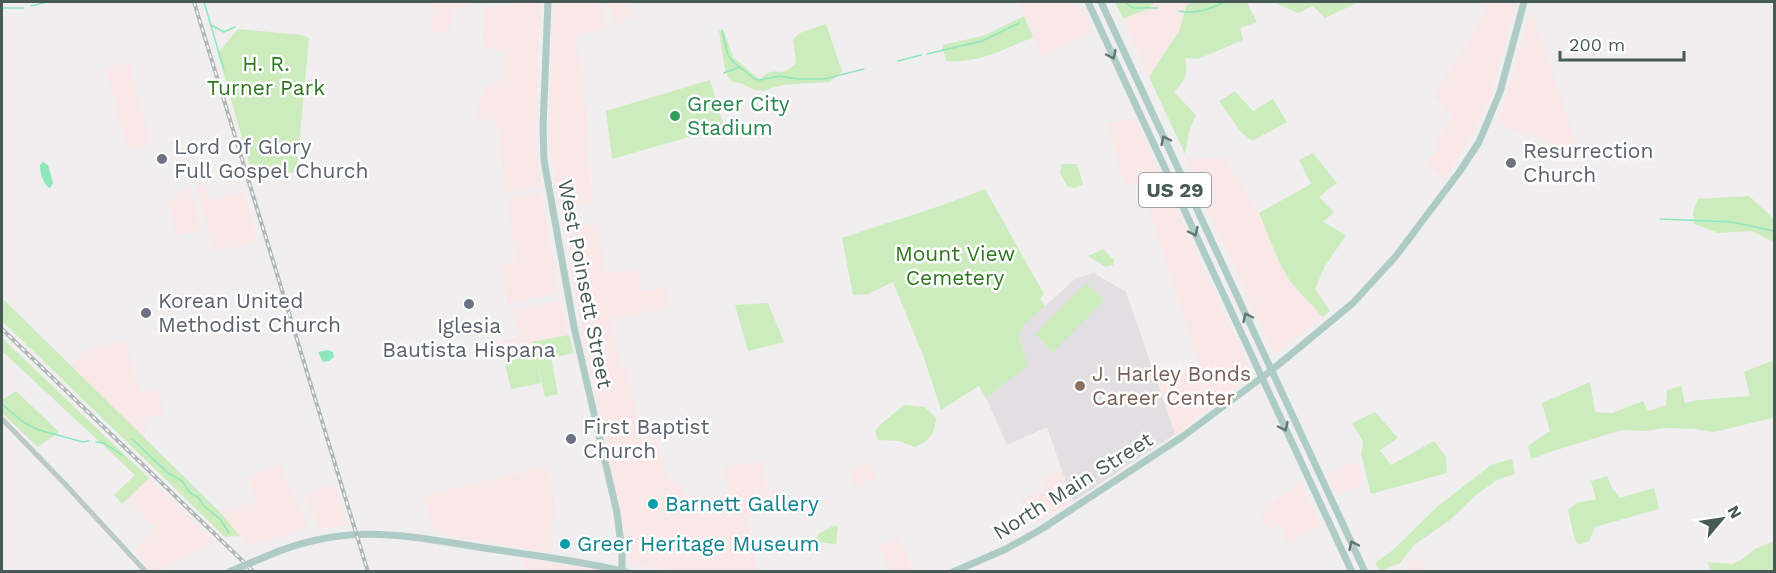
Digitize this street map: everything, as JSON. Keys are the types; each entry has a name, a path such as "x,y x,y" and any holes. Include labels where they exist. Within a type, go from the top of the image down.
{"main road":[{"name":"West Poinsett Street","path":"548,2 543,127 544,160 574,327 617,513 623,571"},
{"name":"US 29","path":"1088,2 1352,572"},
{"name":"US 29","path":"1101,2 1365,572"},
{"name":"North Main Street","path":"953,572 1006,549 1048,525 1182,437 1321,332 1369,287 1396,256 1469,159 1486,127 1500,92 1524,2"},
{"path":"229,572 305,541 356,534 399,535 623,571"}],"street":[{"path":"2,419 146,572"}],"shaded area":[{"path":"434,2 479,2 452,11 449,34 431,32"},
{"path":"511,2 540,2 536,151 542,186 506,194 496,120 474,118 485,86 492,82 505,80 505,51 482,47 483,7 511,6"},
{"path":"553,2 600,2 608,27 574,37 583,72 592,203 572,205 575,226 598,226 604,271 616,270 617,273 638,268 642,291 665,288 669,307 611,320 620,366 626,365 642,439 657,439 669,482 682,484 686,495 730,497 723,468 760,460 768,491 775,490 780,509 747,518 758,571 689,572 632,565 588,361 548,141"},
{"path":"608,2 628,2 633,18 615,24"},
{"path":"1019,2 1079,2 1093,32 1042,57"},
{"path":"1155,2 1193,2 1186,6 1180,29 1149,77 1123,19 1149,8"},
{"path":"1483,2 1517,2 1490,99 1475,130 1444,180 1426,164 1438,148 1434,144 1452,116 1434,96 1486,12 1482,8"},
{"path":"1531,10 1581,156 1496,123"},
{"path":"129,61 151,144 128,150 105,68"},
{"path":"1135,118 1251,372 1251,378 1175,434 1157,381 1199,365 1149,212 1152,195 1147,184 1124,184 1107,123"},
{"path":"1185,154 1195,161 1223,155 1259,213 1299,293 1311,302 1322,317 1276,354 1274,354 1191,175"},
{"path":"43,162 48,165 53,183 50,188 45,184 41,175 40,165"},
{"path":"205,184 209,200 244,192 258,241 214,252 196,187"},
{"path":"190,187 201,230 176,236 168,202"},
{"path":"541,193 559,293 507,304 502,263 515,261 507,198"},
{"name":"J. Harley Bonds Career Center","path":"1094,273 1126,292 1175,434 1073,502 1047,427 1007,445 986,398 1027,365 1018,336 1025,324 1076,278"},
{"path":"561,300 569,335 533,342 534,353 497,361 493,344 520,337 519,327 515,327 512,311"},
{"path":"125,340 140,393 158,388 164,414 146,419 145,439 70,366 83,353 92,348"},
{"path":"328,350 333,352 334,357 323,362 318,352"},
{"path":"869,462 876,479 855,487 848,470"},
{"path":"1352,462 1362,470 1364,476 1361,483 1338,496 1327,474"},
{"path":"280,463 308,527 248,545 219,511 227,511 256,502 248,478"},
{"path":"549,466 554,502 552,553 442,535 433,531 424,495"},
{"path":"1061,468 1073,502 1032,525 1020,500 1045,489 1040,479"},
{"path":"149,478 215,542 158,571 151,571 135,550 157,529 126,501"},
{"path":"1302,482 1321,526 1287,543 1280,525 1268,530 1260,513 1280,496"},
{"path":"335,484 349,525 320,529 304,496"},
{"path":"899,538 913,571 889,571 878,546"},
{"path":"527,558 611,571 527,571 522,564"},
{"path":"1411,559 1423,560 1428,571 1406,571"}],"green space":[{"path":"1115,2 1155,2 1149,8 1123,19"},
{"path":"1193,2 1250,2 1247,3 1257,22 1240,28 1243,40 1198,59 1185,58 1185,77 1174,92 1196,115 1189,132 1185,154 1149,77 1180,29 1186,6"},
{"path":"1273,2 1359,2 1325,18 1313,6 1298,13"},
{"path":"1024,16 1033,37 980,58 946,61 942,45 983,36"},
{"path":"826,24 842,71 830,82 782,85 763,91 733,82 729,78 725,70 719,30 723,29 733,57 759,79 768,73 791,68 796,63 793,39 800,33"},
{"name":"H. R. Turner Park","path":"238,29 302,35 309,38 297,167 293,173 251,170 218,53"},
{"name":"Greer City Stadium","path":"710,80 724,127 612,159 606,111"},
{"path":"1235,91 1253,111 1273,99 1287,122 1252,141 1241,132 1219,101"},
{"path":"1313,153 1337,183 1319,197 1334,212 1323,222 1346,235 1325,266 1315,289 1330,311 1322,317 1288,278 1259,213 1311,184 1299,160"},
{"path":"1062,164 1077,164 1083,184 1075,188 1067,186 1060,173"},
{"name":"Mount View Cemetery","path":"985,189 1044,294 1040,298 1045,306 1025,324 1018,336 1028,365 986,398 979,386 941,410 924,358 893,282 868,294 853,295 842,238"},
{"path":"1749,196 1774,219 1774,242 1752,231 1718,233 1694,224 1693,212 1698,199"},
{"path":"1103,249 1114,260 1113,265 1106,267 1088,256"},
{"path":"1086,283 1104,300 1053,352 1035,334"},
{"path":"2,298 219,511 240,536 225,537 2,321"},
{"path":"768,303 784,342 748,351 735,305"},
{"path":"569,335 574,353 551,358 558,394 545,397 537,361 541,383 511,389 504,360 534,353 532,342"},
{"path":"2,338 149,478 122,504 114,495 135,475 2,351"},
{"path":"1774,360 1774,416 1772,418 1714,432 1667,428 1643,431 1622,430 1531,459 1528,446 1550,431 1542,403 1590,382 1595,412 1612,413 1643,401 1648,411 1666,405 1667,390 1681,386 1685,403 1750,396 1744,372"},
{"path":"16,391 59,432 38,447 2,413 2,400"},
{"path":"904,405 925,407 936,418 930,436 915,447 899,441 878,440 875,431"},
{"path":"1375,412 1398,438 1380,450 1391,465 1434,441 1446,457 1447,473 1371,494 1361,454 1363,442 1352,423"},
{"path":"1512,459 1515,474 1497,480 1476,495 1450,520 1414,545 1400,563 1380,571 1375,563 1393,550 1438,506 1491,465"},
{"path":"1607,476 1612,488 1620,498 1654,488 1659,509 1595,527 1589,541 1578,545 1568,510 1577,503 1596,499 1591,481"},
{"path":"833,526 838,527 836,544 815,542 818,534"},
{"path":"1774,541 1774,571 1769,569 1760,572 1711,571 1707,562 1733,564 1755,549"}],"waterway":[{"path":"31,6 47,2"},
{"path":"204,2 224,70"},
{"path":"1125,2 1133,8 1158,8"},
{"path":"1179,11 1203,11 1224,2"},
{"path":"2,8 24,8"},
{"path":"927,54 982,41 1019,23"},
{"path":"211,25 224,32 235,27"},
{"path":"722,31 728,55 732,61 755,79 780,76 797,79 824,79 864,69"},
{"path":"898,61 921,55"},
{"path":"724,73 740,67"},
{"path":"1660,219 1732,222 1774,231"},
{"path":"2,404 23,422 39,430 83,442 89,441"},
{"path":"132,439 168,473 182,481 190,493 198,497 204,506 220,519 229,533"},
{"path":"96,442 104,443 122,455"}],"railway":[{"path":"194,2 368,572"},
{"path":"2,329 254,572"}],"place":[{"name":"Greer City Stadium","path":"675,116"},
{"name":"Lord Of Glory Full Gospel Church","path":"162,159"},
{"name":"Resurrection Church","path":"1511,163"},
{"name":"Iglesia Bautista Hispana","path":"469,304"},
{"name":"Korean United Methodist Church","path":"146,313"},
{"name":"J. Harley Bonds Career Center","path":"1080,386"},
{"name":"First Baptist Church","path":"571,439"},
{"name":"Barnett Gallery","path":"653,504"},
{"name":"Greer Heritage Museum","path":"565,544"}]}
